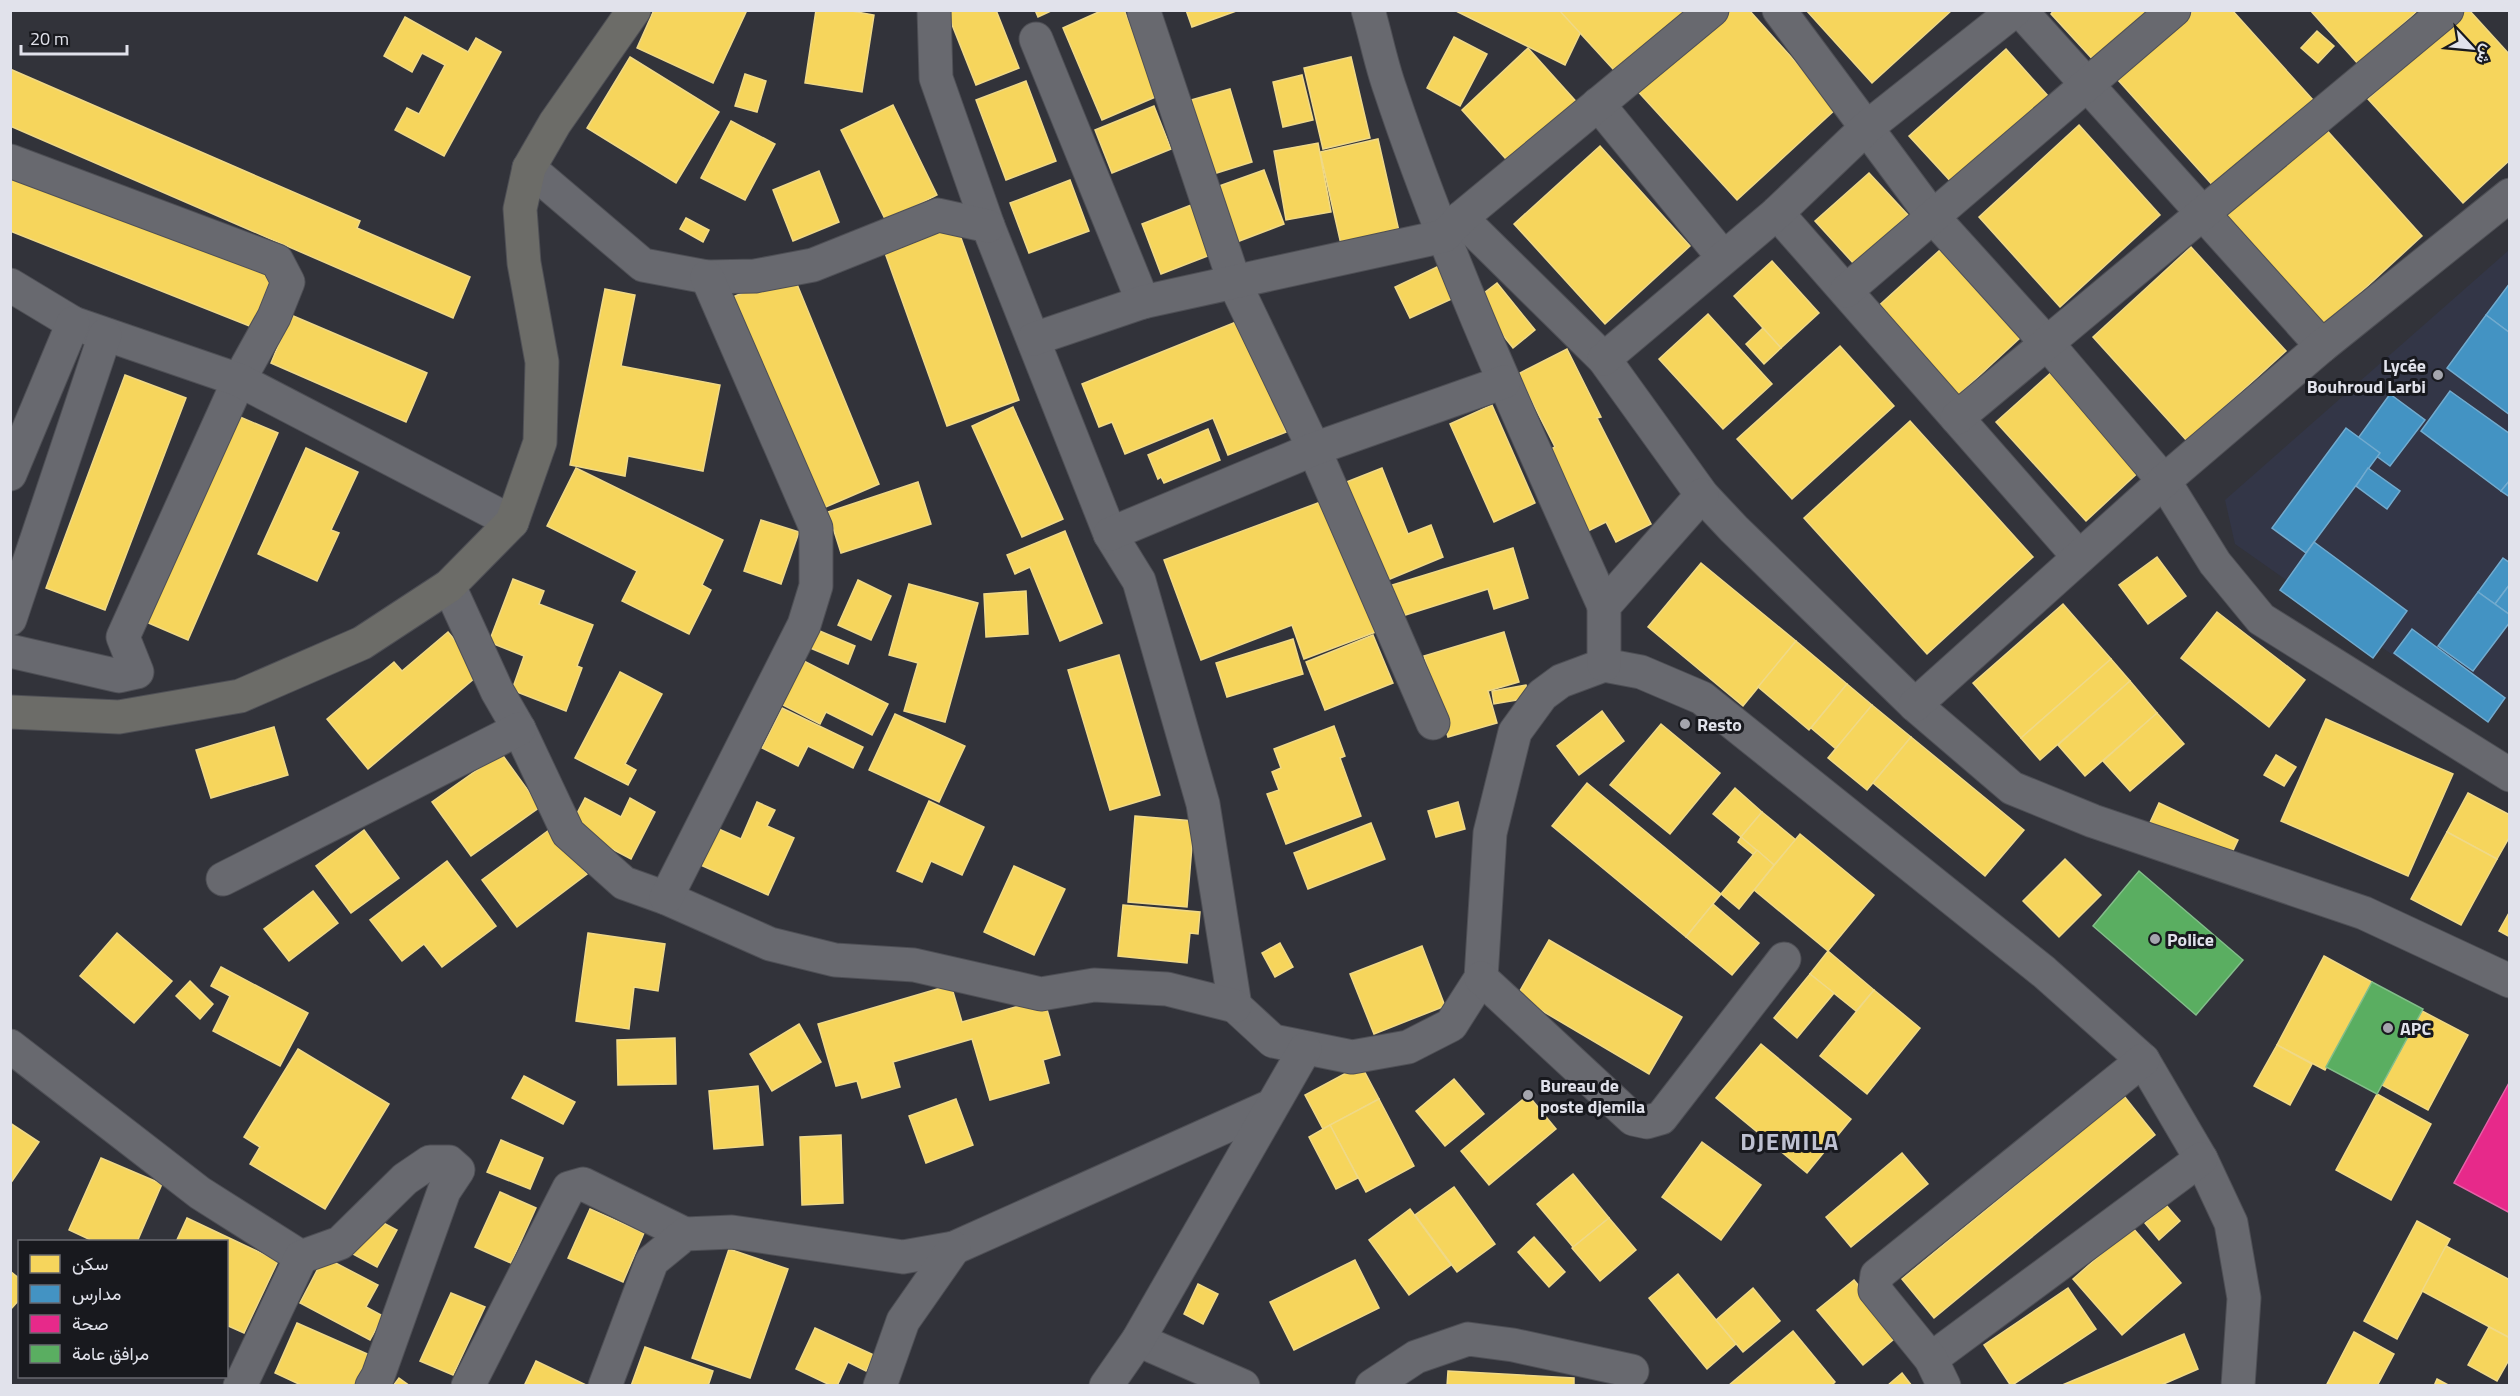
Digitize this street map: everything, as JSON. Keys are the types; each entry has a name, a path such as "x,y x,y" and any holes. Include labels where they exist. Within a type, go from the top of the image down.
{"main road":[{"path":"10,712 119,717 240,696 362,644 448,586 512,522 540,442 542,362 524,263 520,209 529,168 555,123 634,10"}],"street":[{"path":"934,10 936,78 988,226 1110,534 1140,581 1203,804 1235,1006"},
{"path":"1034,339 1143,302 1235,284 1453,227 1712,10"},
{"path":"1779,10 1865,129 1932,216 2046,342 2164,481 2215,563 2261,619 2508,770"},
{"path":"1604,359 1777,213 1865,129 2014,10"},
{"path":"2020,10 2322,346"},
{"path":"1846,291 2174,10"},
{"path":"1957,418 2446,10"},
{"path":"1144,12 1235,284 1314,449 1433,723"},
{"path":"1369,12 1389,88 1453,227 1504,382 1604,606 1604,665"},
{"path":"1036,39 1143,302"},
{"path":"1598,104 1723,257"},
{"path":"10,161 277,261 288,282 274,317 239,380 123,637 137,672 118,676 10,651"},
{"path":"529,168 643,265 707,277 755,276 813,265 938,215 988,226"},
{"path":"1916,705 2164,481 2322,346 2510,195"},
{"path":"1777,213 2079,557"},
{"path":"1453,227 1604,359 1702,495 1734,529 1916,705 2012,788 2093,821 2364,913 2510,981"},
{"path":"666,898 804,625 816,586 816,528 707,277"},
{"path":"10,285 73,323 239,380 512,522"},
{"path":"10,474 73,323"},
{"path":"10,618 105,335"},
{"path":"1110,534 1314,449 1504,382"},
{"path":"1604,606 1702,495"},
{"path":"448,586 496,692 519,729 568,833 624,883 666,898 770,944 835,960 914,965 1041,993 1094,985 1167,989 1235,1006 1273,1041 1352,1057 1408,1047 1451,1025 1481,978 1490,833 1515,732 1542,694 1561,681 1604,665 1641,672 1702,698 2044,972 2143,1060 2201,1158 2231,1223 2244,1298 2238,1386"},
{"path":"223,879 519,729"},
{"path":"1481,978 1633,1119 1647,1122 1661,1118 1784,959"},
{"path":"10,1046 200,1193 301,1257"},
{"path":"1106,1386 1138,1340 1305,1049"},
{"path":"2143,1060 1877,1275 1875,1290 1937,1372 2201,1158"},
{"path":"468,1386 569,1188 583,1185 685,1234 732,1232 903,1257 954,1248 1271,1106"},
{"path":"240,1386 301,1257 340,1243 405,1179 430,1162 449,1162 458,1170 444,1191 378,1376 372,1386"},
{"path":"605,1386 652,1261 685,1234"},
{"path":"880,1386 903,1321 954,1248"},
{"path":"1372,1386 1416,1357 1468,1339 1513,1345 1632,1371"},
{"path":"1138,1340 1243,1386"}],"shaded area":[{"name":"Lycée Bouhroud Larbi","path":"2509,250 2510,694 2488,722 2235,544 2225,500"}],"building: سكن":[{"path":"654,10 747,10 713,83 637,48"},
{"path":"816,10 846,10 874,15 862,92 805,83"},
{"path":"951,10 996,10 1019,68 976,85 947,12"},
{"path":"1035,10 1053,10 1038,17"},
{"path":"1103,10 1124,10 1160,95 1102,120 1063,28"},
{"path":"1186,10 1239,10 1192,27"},
{"path":"1454,10 1565,10 1586,21 1565,65"},
{"path":"1559,10 1699,10 1623,80"},
{"path":"1717,10 1749,10 1837,108 1737,200 1633,86"},
{"path":"1806,10 1952,10 1872,83"},
{"path":"2054,10 2154,10 2096,63 2051,14"},
{"path":"2194,10 2232,10 2313,100 2216,189 2118,80"},
{"path":"2310,10 2418,10 2359,65"},
{"path":"2465,10 2469,10 2510,55 2510,160 2463,203 2368,99"},
{"path":"405,17 468,52 476,38 501,52 444,156 395,130 407,108 419,114 445,65 422,53 412,72 384,56"},
{"path":"2317,31 2334,46 2318,63 2301,48"},
{"path":"1454,37 1487,54 1460,106 1427,88"},
{"path":"1528,48 1581,107 1514,168 1462,110"},
{"path":"2006,49 2049,97 1953,184 1909,136"},
{"path":"630,57 719,112 676,183 587,128"},
{"path":"1351,57 1370,138 1323,149 1304,68"},
{"path":"10,69 360,221 357,228 470,277 453,318 10,126"},
{"path":"745,74 766,81 757,112 735,106"},
{"path":"1302,75 1313,120 1283,127 1273,82"},
{"path":"1026,81 1056,161 1006,180 976,100"},
{"path":"1230,89 1252,162 1207,176 1184,102"},
{"path":"893,105 937,195 886,221 841,130"},
{"path":"1154,106 1171,149 1112,173 1095,130"},
{"path":"731,121 775,144 745,200 701,178"},
{"path":"2079,125 2160,215 2060,307 1979,217"},
{"path":"2323,126 2422,236 2324,326 2224,216"},
{"path":"1378,139 1401,240 1343,253 1320,152"},
{"path":"1318,143 1331,212 1286,220 1274,151"},
{"path":"1600,146 1690,246 1605,324 1514,224"},
{"path":"1264,170 1284,224 1229,245 1208,190"},
{"path":"819,171 839,222 793,241 773,190"},
{"path":"1869,173 1908,215 1854,264 1815,221"},
{"path":"10,174 272,277 252,327 10,231"},
{"path":"1070,180 1089,231 1029,253 1010,203"},
{"path":"1199,202 1218,252 1161,274 1142,224"},
{"path":"686,218 709,230 703,242 680,229"},
{"path":"956,224 1019,400 947,426 884,250"},
{"path":"2191,247 2286,351 2187,441 2093,337"},
{"path":"1940,250 2020,338 1954,399 1874,310"},
{"path":"1772,261 1819,313 1781,348 1734,296"},
{"path":"1439,266 1454,298 1410,318 1395,287"},
{"path":"792,272 879,484 821,509 733,297"},
{"path":"1497,283 1535,330 1513,348 1475,300"},
{"path":"605,289 635,295 621,366 720,385 703,471 628,456 625,476 570,465"},
{"path":"1708,314 1772,384 1723,429 1659,359"},
{"path":"291,315 427,373 406,422 271,363"},
{"path":"1241,320 1286,432 1228,455 1213,418 1125,454 1112,422 1099,427 1082,384"},
{"path":"1763,328 1781,348 1764,364 1746,344"},
{"path":"1840,346 1894,406 1792,499 1737,439"},
{"path":"1567,349 1601,417 1597,418 1651,524 1616,542 1606,522 1588,531 1547,451 1555,447 1518,374"},
{"path":"2054,370 2143,468 2086,521 1996,422"},
{"path":"125,375 186,398 105,610 46,588"},
{"path":"1492,405 1535,503 1494,522 1450,424"},
{"path":"1013,407 1063,519 1022,537 972,426"},
{"path":"233,414 278,433 188,640 144,621"},
{"path":"1910,421 2033,557 1927,654 1804,518"},
{"path":"1208,429 1220,460 1164,483 1161,477 1158,479 1148,455"},
{"path":"306,448 358,472 331,530 339,533 317,581 258,554"},
{"path":"576,468 723,540 702,585 711,590 689,634 622,601 637,571 547,526"},
{"path":"1382,468 1408,534 1431,525 1443,557 1378,584 1339,485"},
{"path":"918,482 931,524 841,553 828,512"},
{"path":"1326,500 1381,630 1304,659 1292,625 1201,660 1164,560"},
{"path":"761,520 799,532 781,584 744,571"},
{"path":"1065,531 1102,623 1060,641 1030,567 1015,574 1007,555"},
{"path":"1513,548 1528,598 1494,609 1488,589 1399,617 1389,586"},
{"path":"2157,557 2186,596 2148,624 2119,585"},
{"path":"1701,563 1796,641 1743,706 1648,627"},
{"path":"513,579 544,591 539,604 593,625 577,666 582,668 566,711 512,690 524,656 489,642"},
{"path":"858,580 891,596 871,640 838,625"},
{"path":"909,584 978,603 945,722 904,711 918,663 889,655"},
{"path":"1026,591 1028,634 986,637 984,594"},
{"path":"2063,604 2111,659 2021,738 1973,683"},
{"path":"2217,612 2305,680 2269,727 2181,658"},
{"path":"815,629 855,646 848,664 808,647"},
{"path":"448,632 482,672 368,769 327,719 394,662 402,671"},
{"path":"1504,632 1519,682 1488,691 1497,723 1448,737 1424,656"},
{"path":"1373,635 1393,683 1325,710 1306,662"},
{"path":"1293,639 1303,674 1227,697 1216,663"},
{"path":"1796,641 1847,684 1809,730 1758,687"},
{"path":"1119,655 1160,795 1110,810 1068,670"},
{"path":"798,658 888,704 872,735 826,712 820,724 775,701"},
{"path":"2111,659 2130,681 2040,760 2021,738"},
{"path":"620,672 662,694 625,764 636,770 628,785 575,758"},
{"path":"2130,681 2157,713 2085,776 2058,745"},
{"path":"1847,684 1872,705 1836,749 1811,728"},
{"path":"1526,685 1529,698 1494,704 1492,691"},
{"path":"1872,705 1911,737 1867,790 1828,758"},
{"path":"782,708 863,747 853,768 808,746 798,766 762,748"},
{"path":"1602,711 1624,741 1579,775 1557,746"},
{"path":"2157,713 2184,744 2130,791 2103,761"},
{"path":"895,714 965,746 939,802 869,770"},
{"path":"2326,719 2453,774 2408,876 2281,821"},
{"path":"1661,724 1720,773 1670,834 1610,785"},
{"path":"1334,726 1345,756 1340,758 1361,816 1286,844 1267,794 1279,790 1272,772 1281,768 1274,749"},
{"path":"274,727 288,775 211,798 196,750"},
{"path":"1911,737 2024,830 1985,876 1873,783"},
{"path":"501,753 540,807 471,856 432,802"},
{"path":"2276,755 2296,767 2284,786 2264,775"},
{"path":"1587,783 1721,894 1686,937 1552,826"},
{"path":"1735,788 1762,812 1741,837 1713,814"},
{"path":"2468,793 2510,815 2510,836 2497,859 2447,832"},
{"path":"585,798 621,817 630,798 655,812 631,859 570,827"},
{"path":"929,801 984,827 962,875 931,861 922,882 897,871"},
{"path":"757,802 775,810 767,826 794,838 768,895 694,862 710,825 741,839"},
{"path":"1458,802 1465,829 1436,837 1428,811"},
{"path":"2159,803 2238,840 2226,865 2148,827"},
{"path":"1762,812 1796,840 1774,865 1741,837"},
{"path":"1135,816 1194,821 1187,907 1128,902"},
{"path":"1371,823 1385,859 1308,889 1294,853"},
{"path":"553,827 587,874 517,927 482,880"},
{"path":"364,830 399,878 351,913 316,866"},
{"path":"2447,832 2497,859 2461,925 2411,899"},
{"path":"1800,834 1874,895 1828,951 1754,890"},
{"path":"1741,837 1774,865 1771,869 1738,842"},
{"path":"1757,850 1774,865 1739,909 1721,894"},
{"path":"2065,859 2101,895 2059,937 2023,901"},
{"path":"447,861 496,926 442,967 424,944 402,961 370,920"},
{"path":"1014,866 1065,889 1034,955 984,932"},
{"path":"313,891 338,923 289,961 264,929"},
{"path":"1713,904 1759,943 1732,975 1686,937"},
{"path":"1123,905 1200,912 1198,934 1190,933 1187,963 1118,956"},
{"path":"2510,911 2510,937 2499,931"},
{"path":"117,933 172,981 134,1023 80,976"},
{"path":"588,933 665,944 658,991 634,987 629,1029 576,1021"},
{"path":"1549,940 1682,1017 1649,1074 1517,996"},
{"path":"1280,943 1293,967 1275,977 1262,953"},
{"path":"1422,946 1445,1006 1374,1034 1350,974"},
{"path":"1828,951 1874,990 1856,1011 1810,974"},
{"path":"2324,956 2372,982 2325,1070 2277,1045"},
{"path":"221,967 308,1013 280,1066 213,1031 230,996 211,986"},
{"path":"1810,974 1834,993 1797,1038 1774,1018"},
{"path":"190,981 213,1004 200,1019 176,996"},
{"path":"951,985 962,1022 1044,999 1060,1055 1043,1060 1049,1083 990,1100 972,1039 893,1062 900,1087 862,1098 857,1081 836,1086 818,1024"},
{"path":"1874,990 1920,1028 1867,1094 1820,1056"},
{"path":"2422,1011 2468,1035 2428,1110 2382,1085"},
{"path":"799,1024 821,1062 772,1091 750,1054"},
{"path":"675,1038 676,1084 618,1085 617,1040"},
{"path":"1761,1044 1851,1119 1807,1173 1716,1098"},
{"path":"2277,1045 2312,1064 2290,1105 2254,1086"},
{"path":"298,1049 389,1104 325,1209 250,1164 260,1147 244,1137"},
{"path":"1361,1065 1379,1099 1323,1129 1305,1095"},
{"path":"524,1076 575,1102 563,1124 512,1098"},
{"path":"1454,1079 1484,1114 1445,1146 1416,1111"},
{"path":"758,1086 763,1145 714,1149 709,1091"},
{"path":"2377,1094 2431,1124 2391,1200 2336,1170"},
{"path":"1528,1095 1556,1129 1489,1185 1461,1151"},
{"path":"2124,1096 2155,1135 1934,1318 1902,1279"},
{"path":"956,1099 973,1145 926,1163 909,1116"},
{"path":"1379,1099 1414,1166 1366,1192 1330,1125"},
{"path":"10,1123 39,1142 10,1184"},
{"path":"1330,1125 1358,1178 1336,1189 1309,1137"},
{"path":"841,1135 843,1203 802,1205 800,1137"},
{"path":"501,1140 543,1158 530,1189 487,1172"},
{"path":"1702,1142 1761,1185 1721,1240 1662,1197"},
{"path":"1902,1153 1928,1184 1851,1247 1826,1217"},
{"path":"101,1158 162,1184 138,1240 91,1240 69,1230"},
{"path":"1573,1174 1609,1218 1573,1247 1537,1204"},
{"path":"1454,1187 1495,1244 1457,1272 1415,1215"},
{"path":"500,1192 536,1208 511,1263 475,1247"},
{"path":"2166,1205 2180,1221 2159,1240 2145,1223"},
{"path":"590,1209 644,1233 623,1282 568,1258"},
{"path":"1410,1209 1451,1265 1409,1295 1369,1240"},
{"path":"370,1216 397,1230 377,1267 351,1253"},
{"path":"187,1218 278,1261 244,1333 228,1326 228,1240 177,1240"},
{"path":"1609,1218 1636,1250 1600,1281 1572,1248"},
{"path":"2417,1221 2450,1239 2397,1339 2364,1321"},
{"path":"2132,1227 2181,1283 2122,1335 2073,1279"},
{"path":"1534,1237 1565,1272 1549,1287 1518,1252"},
{"path":"2446,1246 2510,1280 2510,1338 2422,1291"},
{"path":"729,1249 788,1269 750,1378 692,1358"},
{"path":"324,1257 378,1285 366,1307 383,1316 370,1340 300,1303"},
{"path":"1355,1260 1379,1308 1294,1350 1270,1302"},
{"path":"10,1271 18,1277 18,1301 10,1310"},
{"path":"1678,1274 1736,1344 1707,1369 1649,1298"},
{"path":"1854,1280 1899,1335 1863,1365 1817,1310"},
{"path":"1198,1284 1218,1294 1203,1324 1184,1314"},
{"path":"1753,1288 1780,1321 1743,1352 1716,1320"},
{"path":"2068,1288 2096,1329 2011,1386 1984,1345"},
{"path":"451,1293 485,1307 453,1375 420,1361"},
{"path":"297,1323 374,1357 361,1386 303,1386 275,1373"},
{"path":"2489,1327 2510,1338 2510,1358 2497,1381 2468,1365"},
{"path":"815,1328 874,1355 866,1371 848,1362 837,1386 832,1386 796,1369"},
{"path":"1793,1331 1835,1382 1831,1386 1728,1386"},
{"path":"2354,1332 2394,1354 2377,1386 2326,1386"},
{"path":"2184,1334 2198,1369 2159,1386 2060,1386"},
{"path":"645,1347 713,1371 708,1386 631,1386"},
{"path":"536,1361 588,1386 524,1386"},
{"path":"1448,1371 1574,1378 1574,1386 1447,1386"},
{"path":"1902,1373 1912,1386 1887,1386"},
{"path":"399,1378 410,1386 393,1386"},
{"path":"2437,1379 2450,1386 2434,1386"}],"building: مدارس":[{"path":"2510,283 2510,333 2486,315"},
{"path":"2486,315 2510,333 2510,415 2447,368"},
{"path":"2450,391 2510,434 2510,480 2501,491 2421,431"},
{"path":"2390,394 2425,420 2390,466 2356,441"},
{"path":"2346,428 2380,453 2306,553 2272,528"},
{"path":"2368,468 2400,491 2387,509 2356,486"},
{"path":"2510,480 2510,497 2501,491"},
{"path":"2314,542 2407,611 2373,658 2280,590"},
{"path":"2503,558 2510,563 2510,584 2495,604 2478,592"},
{"path":"2510,584 2510,615 2495,604"},
{"path":"2478,592 2510,615 2510,622 2473,671 2438,646"},
{"path":"2412,629 2505,698 2488,722 2394,653"}],"building: صحة":[{"path":"2510,1081 2510,1213 2454,1183"}],"building: مرافق عامة":[{"path":"2139,871 2243,960 2196,1015 2093,926"},
{"path":"2372,982 2423,1009 2377,1094 2326,1067"}],"place":[{"name":"Lycée Bouhroud Larbi","path":"2438,375"},
{"name":"Resto","path":"1685,724"},
{"name":"Police","path":"2155,939"},
{"name":"APC","path":"2388,1028"},
{"name":"Bureau de poste djemila","path":"1528,1095"}],"district":[{"name":"DJEMILA","path":"1790,1141"}]}
